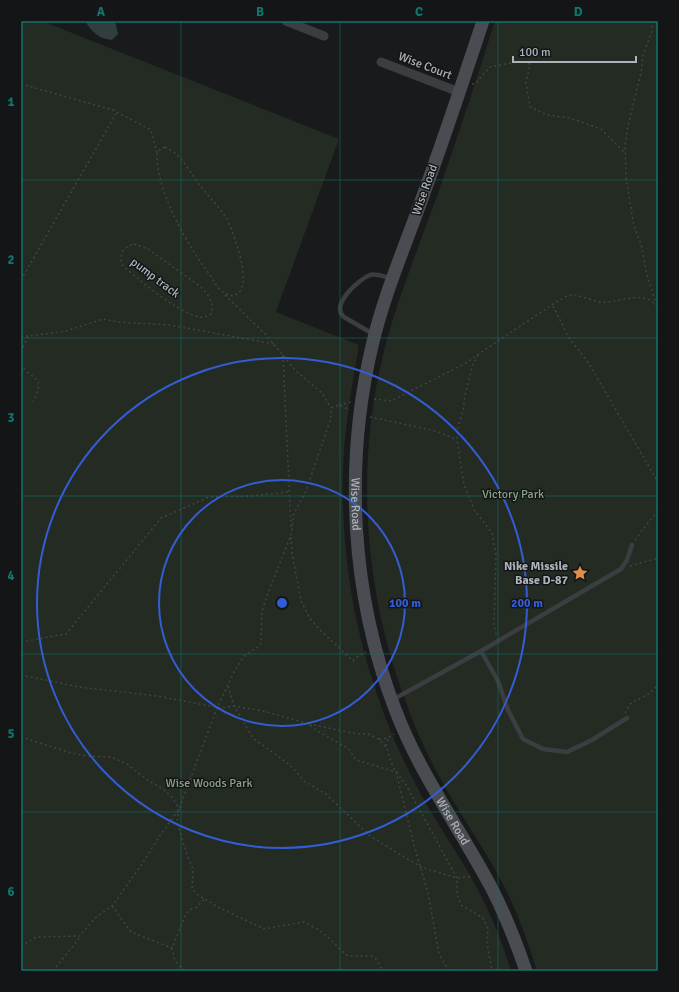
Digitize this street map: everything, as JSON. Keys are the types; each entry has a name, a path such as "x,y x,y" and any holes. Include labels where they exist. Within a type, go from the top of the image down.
{"street":[{"path":"286,21 324,36"},
{"name":"Wise Road","path":"483,21 461,87 392,279 369,357 361,406 356,470 356,528 362,583 375,649 403,729 430,784 484,875 510,926 526,971"},
{"name":"Wise Court","path":"381,62 461,87"}],"lane":[{"path":"375,334 344,318 341,315 340,308 346,293 369,276 377,275 392,279"},
{"path":"392,700 481,651 621,569 627,560 632,545"},
{"path":"481,651 498,681 508,710 523,739 543,750 567,752 592,740 627,718"}],"path":[{"path":"653,21 652,31 643,55 641,73 628,126 625,153 626,178 634,226 641,244 650,287 658,309"},
{"path":"461,87 475,84 490,67 522,61 530,64 526,83 530,107 548,115 570,118 601,129 625,153"},
{"path":"21,84 113,110 151,130 164,190 179,229 205,269 223,293 274,344 296,371 322,393 331,408 331,418 327,432 306,491 294,513 291,535 262,610 261,643 258,647 244,656 217,708 179,809 177,822 193,869 192,891 204,899 264,929 304,922 330,938 346,955 371,956 376,958 383,971"},
{"path":"21,280 117,112"},
{"path":"157,153 161,148 165,147 175,152 225,217 242,262 244,276 243,286 239,292 234,296 223,293"},
{"name":"pump track","path":"138,244 148,249 195,282 206,293 211,302 213,309 209,316 198,316 164,298 123,266 121,254 128,246 138,244"},
{"path":"339,405 352,411 370,399 391,401 421,387 464,364 556,302 571,294 600,302 636,297 648,300 656,306"},
{"path":"552,305 569,338 588,362 655,477 658,485"},
{"path":"21,337 66,331 103,319 118,322 170,325 274,344"},
{"path":"21,352 28,336"},
{"path":"283,355 288,492 292,553 301,601 319,629 353,661 360,655 375,649"},
{"path":"478,355 472,367 463,411 458,427 457,440 464,484 475,511 492,533 496,553 494,624 498,641"},
{"path":"21,364 25,370 37,380 37,393 33,402"},
{"path":"331,408 352,402 361,406 372,417 436,431 457,440"},
{"path":"21,642 66,634 161,518 209,497 253,496 288,492"},
{"path":"632,545 658,510"},
{"path":"621,569 658,558"},
{"path":"21,675 79,687 157,696 217,708 234,706 263,711 309,724 357,734 368,734 379,739 386,747 392,767 406,785 457,878 457,894 461,905 483,918 488,929 487,943 492,971"},
{"path":"228,685 234,706 253,738 290,765 304,781 326,794 370,836 421,867 457,878 484,875"},
{"path":"627,718 625,713 630,704 650,693 658,685"},
{"path":"309,724 316,730 349,749 356,760 396,772"},
{"path":"379,739 388,738 403,729"},
{"path":"21,737 71,753 87,756 111,757 127,764 146,779 163,788 179,809"},
{"path":"386,747 388,738"},
{"path":"396,772 428,892 439,954 449,971"},
{"path":"53,971 96,918 112,906 179,809"},
{"path":"184,971 175,961 172,948 186,914 191,909 197,907 204,899"},
{"path":"112,906 131,932 172,948"},
{"path":"21,946 36,938 80,936"}],"green space":[{"name":"Wise Woods Park","path":"21,21 42,21 339,139 276,312 359,345 347,423 343,471 343,512 351,592 359,632 383,710 398,748 421,795 478,890 497,930 511,971 21,971"},
{"name":"Victory Park","path":"495,21 658,21 658,971 537,971 514,907 504,886 440,778 416,729 391,657 380,615 368,527 367,482 369,438 375,394 384,351 397,307 443,179"}],"shaded area":[{"path":"85,21 115,21 118,34 112,40 103,38 93,32"}],"place":[{"name":"Nike Missile Base D-87","path":"580,573"}]}
